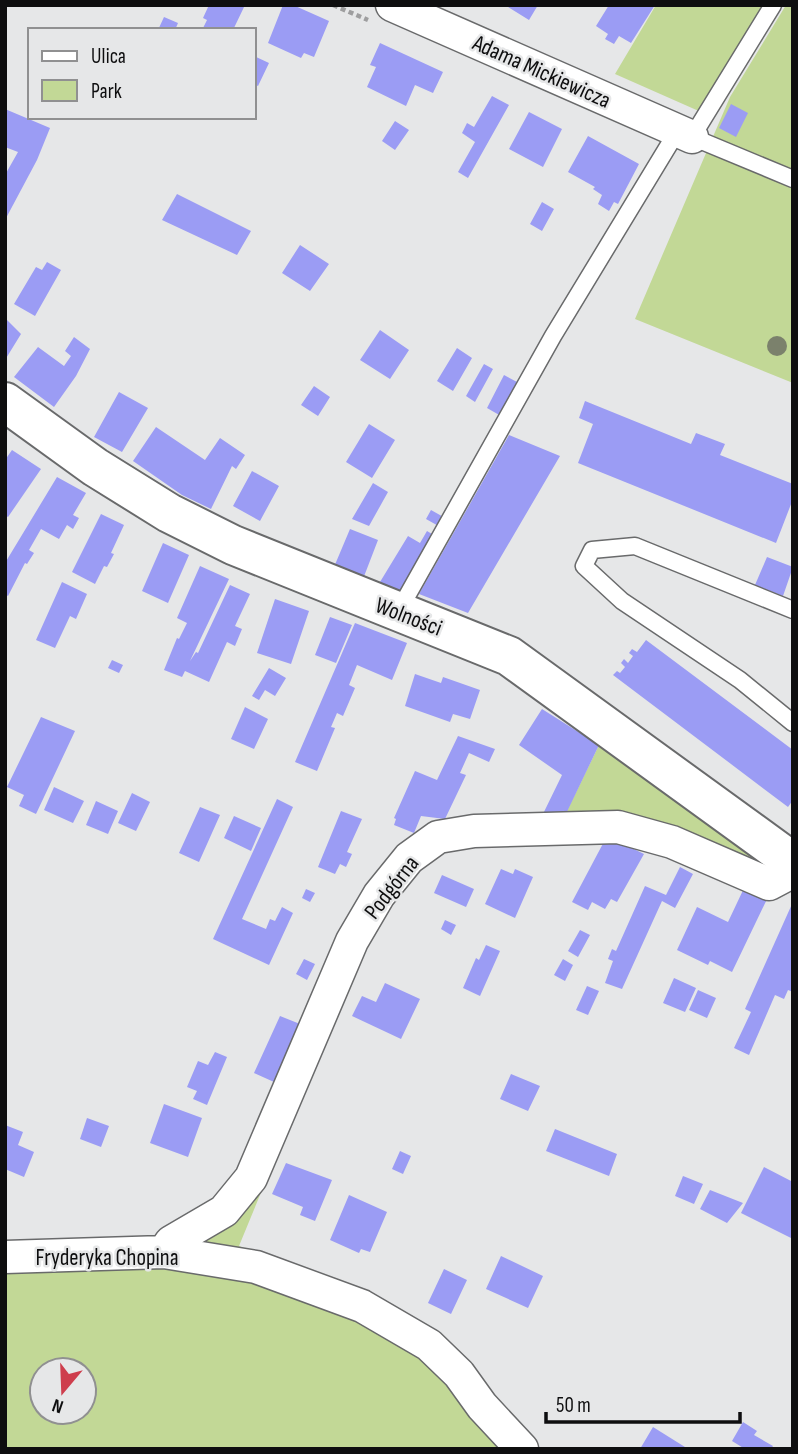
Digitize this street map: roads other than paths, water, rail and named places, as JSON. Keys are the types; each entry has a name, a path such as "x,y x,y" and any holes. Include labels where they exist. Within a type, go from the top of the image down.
{"street":[{"name":"Adama Mickiewicza","path":"392,5 685,133"},
{"name":"Wolności","path":"5,402 95,467 169,513 233,545 509,656 793,865"},
{"name":"Podgórna","path":"164,1252 171,1242 224,1211 251,1178 352,941 379,895 409,858 438,837 474,831 618,827 672,842 769,884 786,875 793,865"},
{"name":"Fryderyka Chopina","path":"5,1257 164,1252 256,1267 362,1306 429,1345 459,1374 482,1406 522,1449"}],"lane":[{"path":"400,612 553,336 685,133 774,5"},
{"path":"685,133 793,179"},
{"path":"793,610 635,546 592,550 584,566 622,601 740,680 793,723"}]}
